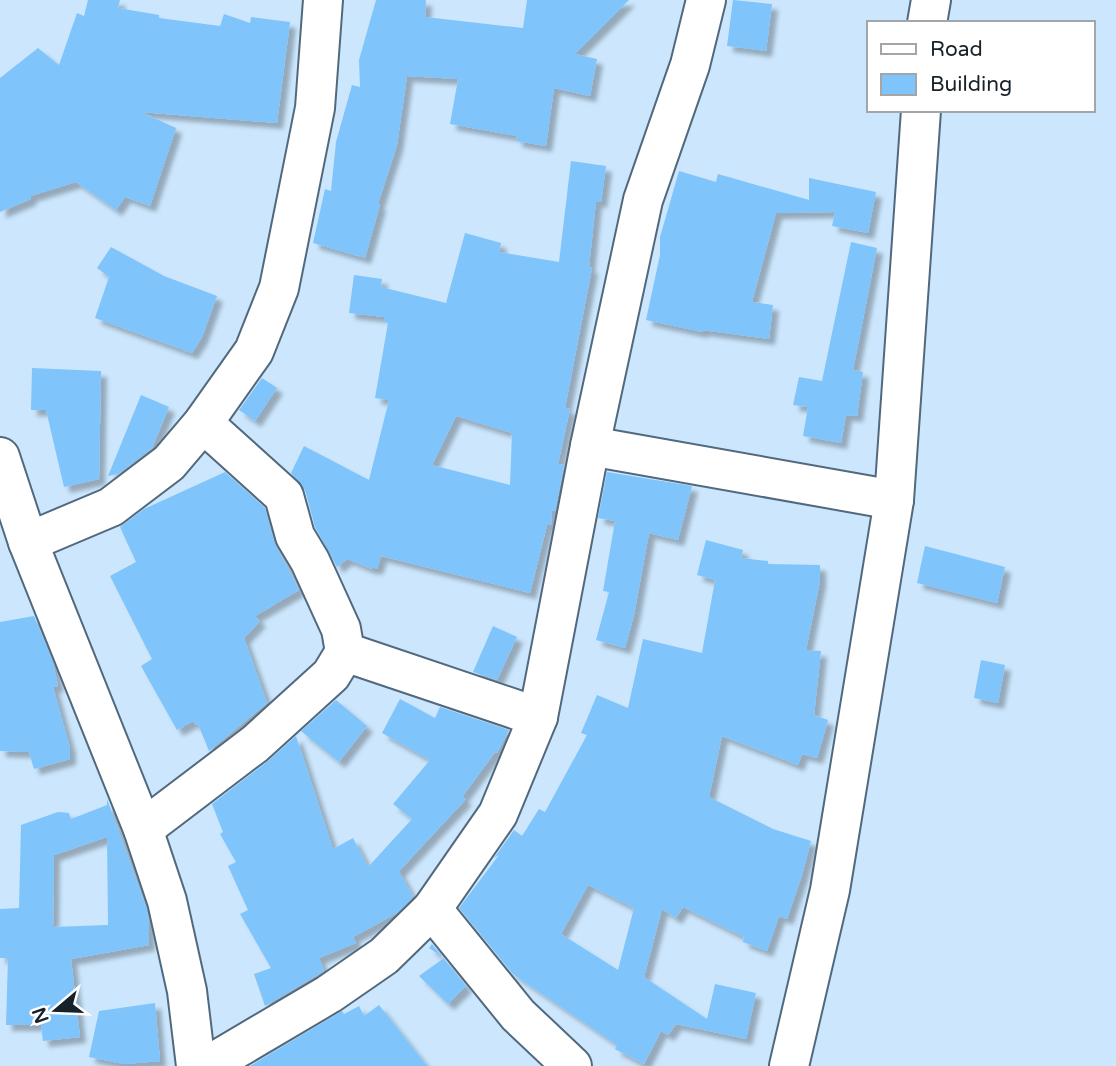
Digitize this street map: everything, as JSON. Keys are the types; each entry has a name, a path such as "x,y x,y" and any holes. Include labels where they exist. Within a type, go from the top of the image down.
{"street":[{"path":"28,542 111,507 169,463 203,423 254,351 279,288 315,108 323,0"},
{"path":"207,1066 329,994 384,956 432,909 498,814 538,717 590,446 643,200 690,65 706,0"},
{"path":"927,21 931,0"},
{"path":"789,1066 830,890 894,500 921,112"},
{"path":"143,829 256,744 331,675 345,652 341,629 310,561 295,536 284,496 203,423"},
{"path":"590,446 894,500"},
{"path":"0,457 28,542 143,829 167,901 187,991 195,1066"},
{"path":"345,652 538,717"},
{"path":"432,909 519,1015 572,1066"}],"building":[{"path":"88,0 120,0 118,8 159,15 159,18 220,26 224,14 250,23 251,17 290,22 277,123 141,112 176,128 150,206 125,197 116,210 76,182 30,196 31,199 0,212 0,78 38,48 59,65 77,13 84,16"},
{"path":"376,0 426,0 425,17 523,28 527,0 629,0 575,54 597,59 590,96 554,88 546,146 516,141 517,136 450,124 458,79 407,76 397,145 378,204 380,205 365,258 313,243 325,189 331,191 336,142 352,85 360,87 359,60"},
{"path":"733,0 772,4 766,51 727,46"},
{"path":"571,161 606,166 601,202 596,201 589,267 592,268 565,408 570,409 558,464 564,465 555,511 552,510 551,525 547,525 530,593 381,556 377,569 347,559 337,567 315,527 305,490 291,473 304,446 369,480 389,400 375,398 388,323 384,322 385,317 349,313 354,275 382,279 381,287 446,303 465,233 501,243 499,252 559,262","holes":["456,416 512,433 510,485 432,465"]},
{"path":"679,171 716,182 718,174 809,200 809,178 876,192 868,233 832,226 835,212 776,213 752,302 773,305 769,339 702,332 646,320 660,255 660,237"},
{"path":"851,242 877,248 853,370 863,372 857,416 846,415 841,443 803,436 808,407 793,405 799,377 822,381"},
{"path":"111,247 164,276 217,296 202,337 192,353 95,318 109,277 97,268"},
{"path":"32,368 101,371 99,479 64,487 46,410 31,410"},
{"path":"262,378 277,388 255,421 239,410"},
{"path":"141,395 169,407 152,448 118,474 108,476"},
{"path":"225,472 265,508 274,542 299,590 255,616 260,621 244,638 267,703 209,751 198,724 193,721 177,730 141,666 152,659 110,576 136,562 120,527 144,509"},
{"path":"607,472 692,486 678,540 649,533 625,648 596,640 609,592 603,591 615,521 598,518"},
{"path":"706,540 743,550 741,558 768,561 768,564 820,565 820,581 806,650 821,651 814,715 828,720 817,758 802,754 798,765 722,736 709,797 773,829 811,841 787,919 779,916 767,951 743,942 744,937 683,907 676,918 662,909 644,977 707,1019 715,984 756,993 746,1039 676,1024 668,1035 661,1031 644,1064 615,1049 617,1045 513,974 459,908 499,855 494,858 514,830 522,836 539,809 545,812 587,735 581,733 597,695 628,708 643,639 702,653 715,580 697,575","holes":["588,885 634,908 618,970 561,934"]},
{"path":"925,546 1005,567 997,603 917,583"},
{"path":"34,616 53,662 58,686 53,687 70,748 70,759 34,769 29,752 0,751 0,622"},
{"path":"493,626 517,637 497,680 473,672"},
{"path":"981,660 1005,665 998,703 974,698"},
{"path":"400,699 435,718 440,707 509,730 497,753 495,752 462,797 466,799 399,871 413,897 397,913 353,937 356,943 319,958 324,971 265,1006 254,974 271,968 240,914 248,910 228,866 236,862 220,834 223,832 212,804 296,736 333,849 353,838 368,867 412,819 393,804 430,760 382,733"},
{"path":"336,700 367,726 339,762 301,731"},
{"path":"107,799 146,907 149,945 71,959 80,1037 43,1041 41,1025 6,1025 8,958 0,958 0,909 19,908 21,825 58,812 69,813 71,819 107,805","holes":["107,837 108,925 53,927 54,855"]},
{"path":"432,944 443,957 429,948"},
{"path":"444,958 466,986 448,1004 419,976"},
{"path":"155,1003 160,1061 124,1064 89,1057 99,1011"},
{"path":"379,1005 427,1066 250,1066 342,1011 344,1014 359,1006 364,1016"}]}
